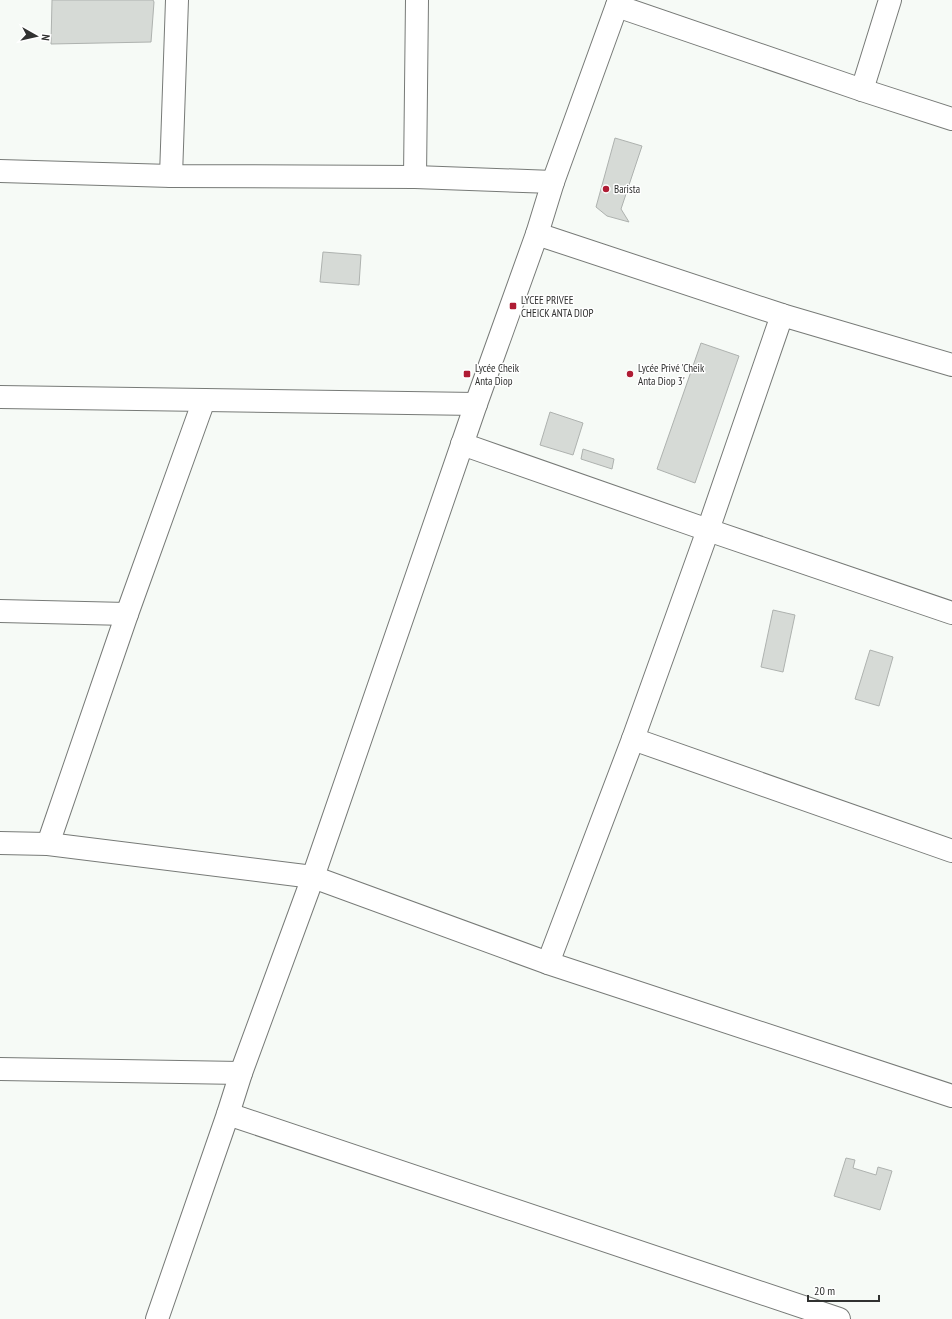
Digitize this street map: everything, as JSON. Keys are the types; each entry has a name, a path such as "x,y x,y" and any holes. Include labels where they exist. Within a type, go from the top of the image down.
{"street":[{"path":"171,176 177,0"},
{"path":"415,177 417,0"},
{"path":"862,90 890,0"},
{"path":"157,1319 228,1114 241,1072 313,877 462,444 537,234 553,182 618,3 862,90 952,119"},
{"path":"0,170 171,176 415,177 553,182"},
{"path":"537,234 782,314 952,365"},
{"path":"548,963 633,739 708,530 782,314"},
{"path":"0,397 476,404"},
{"path":"48,844 204,400"},
{"path":"462,444 952,613"},
{"path":"0,611 128,614"},
{"path":"633,739 952,851"},
{"path":"0,843 48,844 313,877 548,963 952,1096"},
{"path":"0,1069 241,1072"},
{"path":"228,1114 839,1319"}],"building":[{"path":"52,0 153,0 151,42 51,44"},
{"path":"615,138 642,146 621,209 629,222 607,216 596,207"},
{"path":"323,252 361,255 359,285 320,282"},
{"path":"701,343 739,356 695,483 657,469"},
{"path":"550,412 583,423 573,455 540,445"},
{"path":"583,449 614,459 612,469 581,459"},
{"path":"773,610 795,615 783,672 761,667"},
{"path":"870,650 893,657 879,706 855,699"},
{"path":"846,1158 855,1160 853,1168 876,1175 878,1167 892,1171 880,1210 834,1196"}],"place":[{"name":"Barista","path":"606,189"},
{"name":"LYCEE PRIVEE CHEICK ANTA DIOP","path":"513,306"},
{"name":"Lycée Cheik Anta Diop","path":"467,374"},
{"name":"Lycée Privé 'Cheik Anta Diop 3'","path":"630,374"}]}
